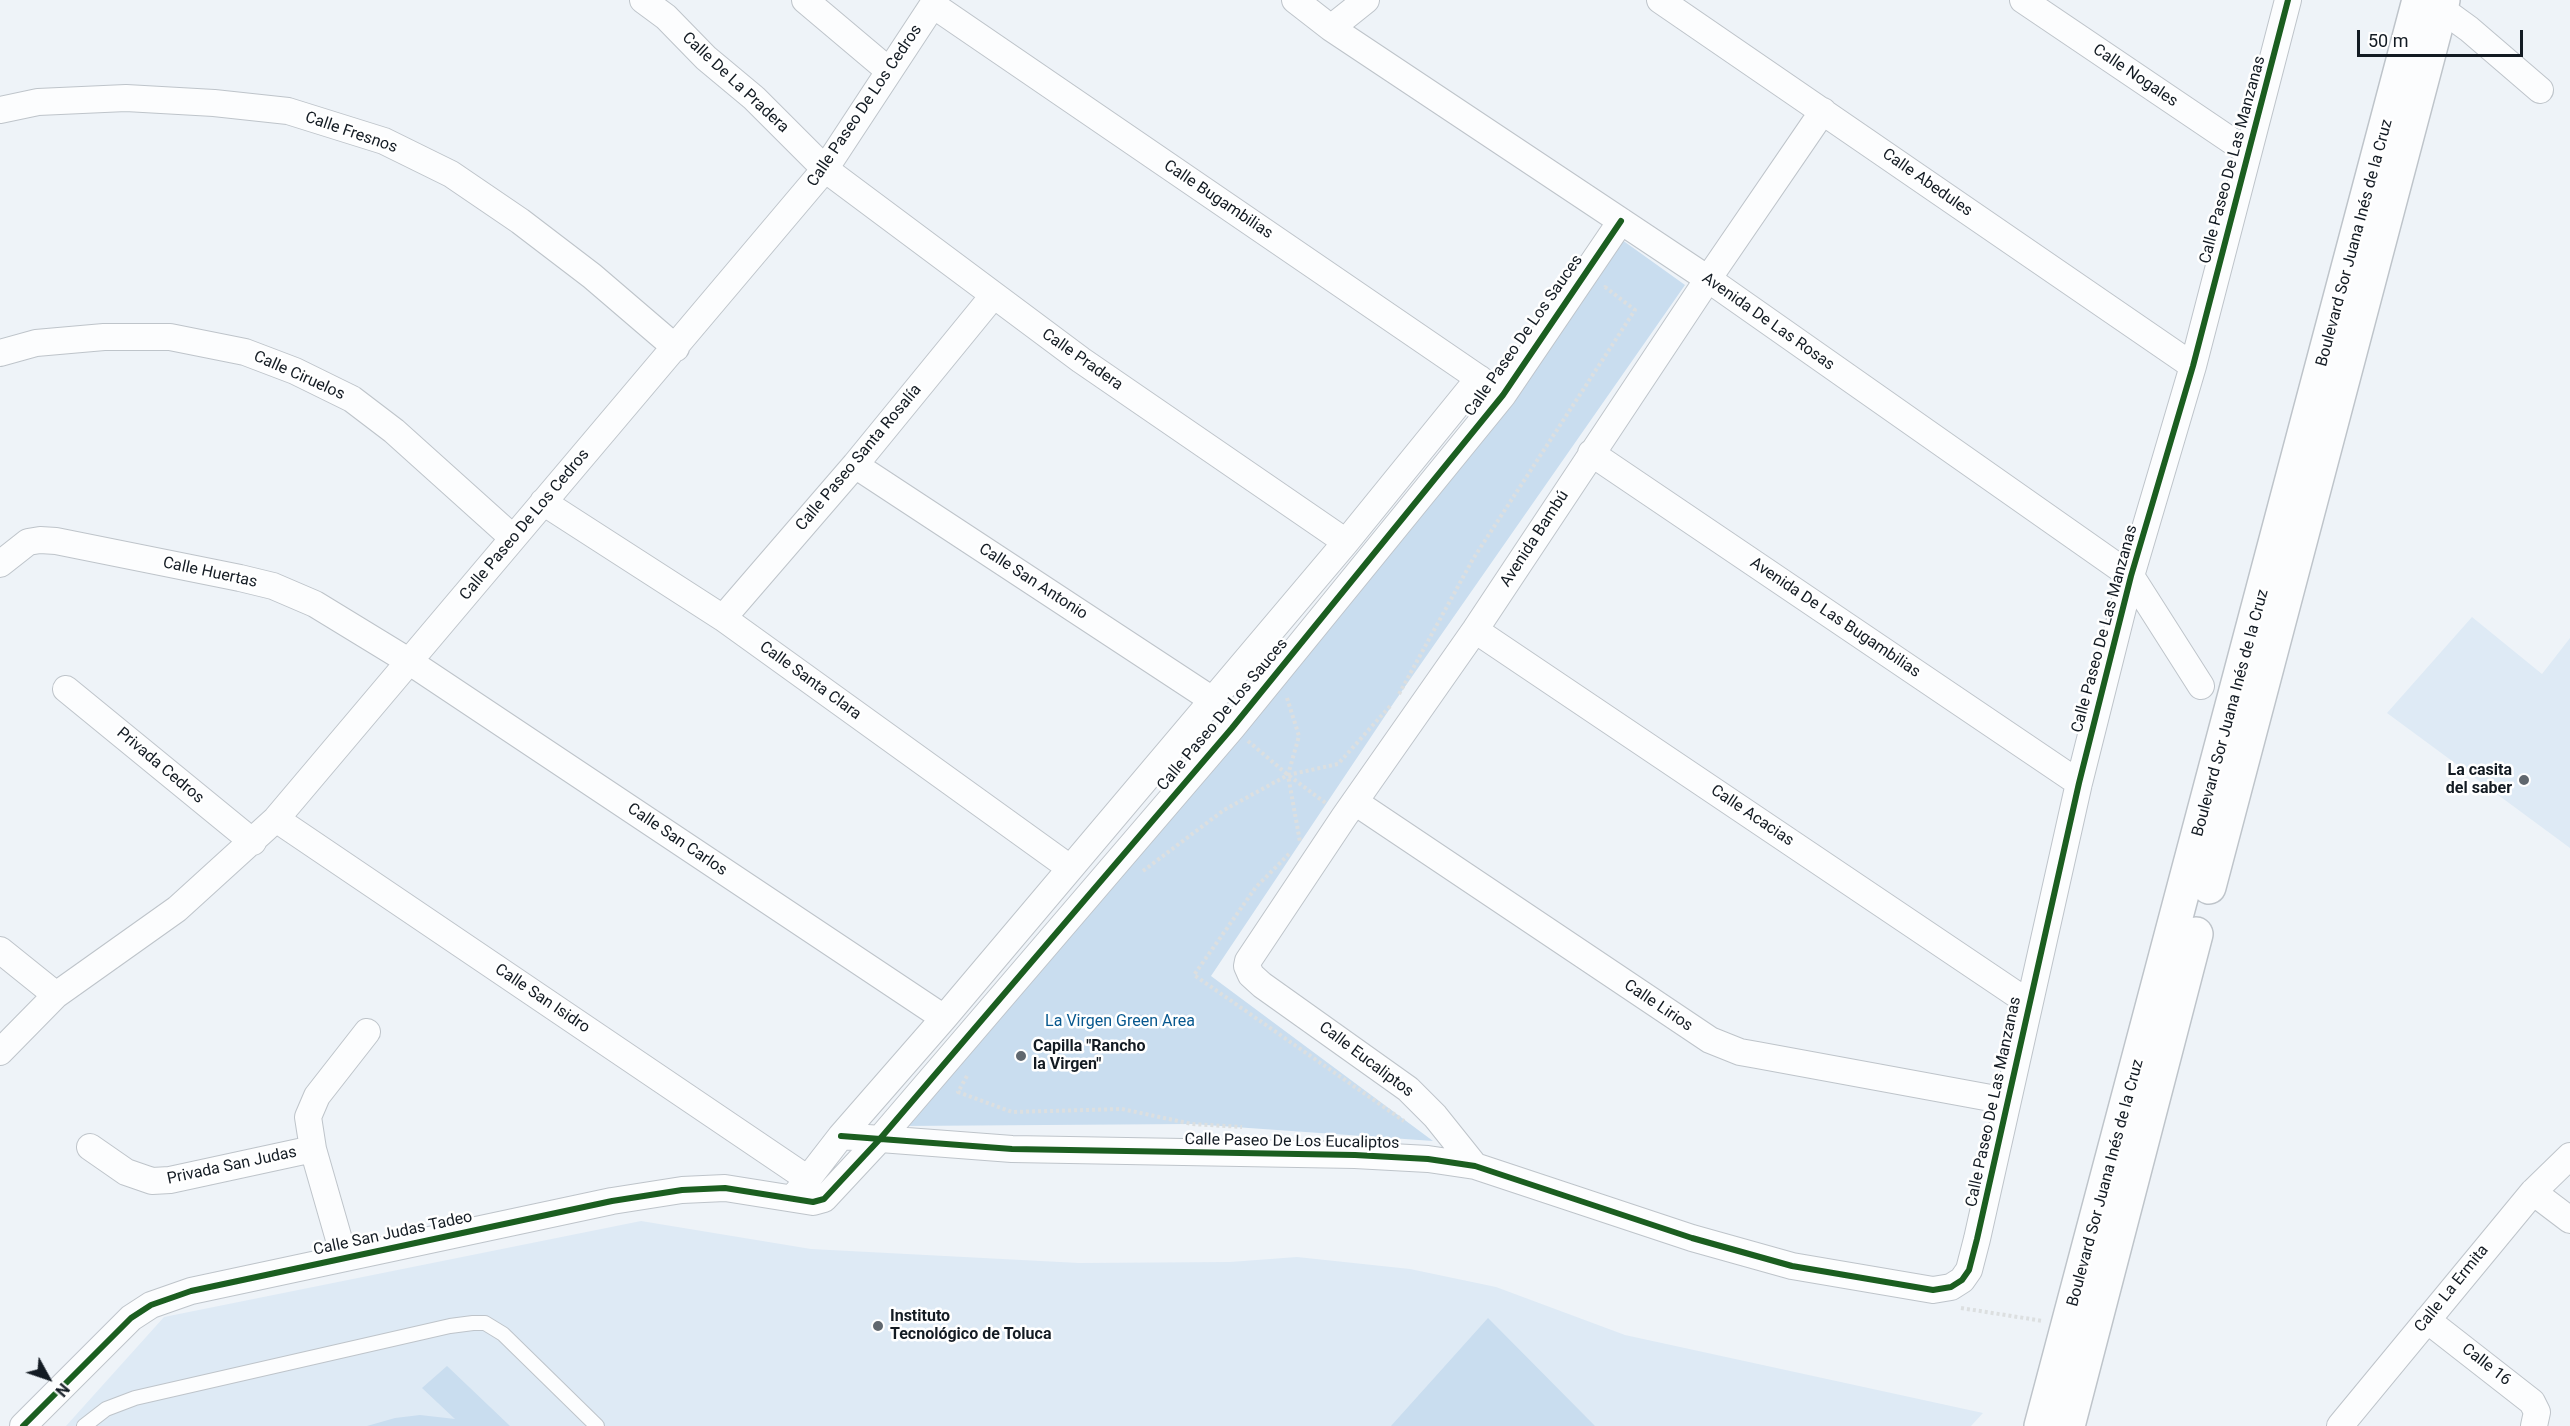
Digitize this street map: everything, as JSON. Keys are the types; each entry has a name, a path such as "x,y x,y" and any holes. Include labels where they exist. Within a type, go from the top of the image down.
{"main road":[{"name":"Boulevard Sor Juana Inés de la Cruz","path":"2041,1426 2247,694 2434,3"},
{"name":"Boulevard Sor Juana Inés de la Cruz","path":"2068,1426 2247,694"}],"street":[{"name":"Calle De La Pradera","path":"643,0 666,17 706,58 754,98 825,169"},
{"path":"805,0 888,70"},
{"name":"Avenida De Las Rosas","path":"1295,0 1331,28 1708,279 2131,576 2201,686"},
{"path":"1331,28 1366,0"},
{"name":"Calle Abedules","path":"1660,0 2193,366"},
{"name":"Calle Nogales","path":"2023,0 2248,152"},
{"name":"Calle Paseo De Las Manzanas","path":"1969,1270 2079,783 2131,576 2193,366 2288,0"},
{"name":"Calle Paseo De Los Cedros","path":"5,1036 56,994 177,909 276,819 825,169 888,70 935,2"},
{"name":"Calle Bugambilias","path":"935,2 1503,395"},
{"path":"2434,3 2540,90"},
{"name":"Calle Fresnos","path":"0,110 38,102 126,98 214,103 288,111 384,141 451,174 520,221 592,276 676,348"},
{"name":"Avenida Bambú","path":"1247,966 1255,949 1475,630 1591,453 1823,111"},
{"name":"Calle Pradera","path":"825,169 1081,360 1346,542"},
{"name":"Calle Paseo De Los Sauces","path":"1479,378 1346,542 1211,699 944,1018 841,1136 806,1193 824,1199 838,1186 1232,728 1503,395 1621,221"},
{"name":"Calle Paseo Santa Rosalía","path":"723,618 855,465 993,296"},
{"name":"Calle Ciruelos","path":"0,353 36,343 104,337 170,337 245,352 295,371 352,399 394,431 513,538"},
{"name":"Avenida De Las Bugambilias","path":"1591,453 2079,783"},
{"name":"Calle San Antonio","path":"855,465 1211,699"},
{"name":"Calle Santa Clara","path":"543,502 723,618 1070,868"},
{"name":"Calle Huertas","path":"0,564 20,547 40,540 72,544 273,586 315,604 410,662"},
{"name":"Calle Acacias","path":"1475,630 2029,1003"},
{"name":"Calle San Carlos","path":"410,662 944,1018"},
{"name":"Privada Cedros","path":"66,689 253,842"},
{"name":"Calle Lirios","path":"1350,809 1710,1040 1757,1056 2007,1101"},
{"name":"Calle San Isidro","path":"276,819 806,1193"},
{"path":"0,950 56,994"},
{"name":"Calle Eucaliptos","path":"1247,966 1251,975 1262,985 1407,1089 1435,1116 1475,1166"},
{"name":"Privada San Judas","path":"344,1257 308,1125 311,1107 327,1082 367,1032"},
{"name":"Calle Paseo De Los Eucaliptos","path":"841,1136 1012,1149 1355,1155 1428,1159 1475,1166 1692,1238 1792,1266 1933,1290 1951,1287 1962,1280 1969,1270"},
{"name":"Privada San Judas","path":"90,1147 126,1172 152,1181 170,1180 313,1149"},
{"name":"Calle La Ermita","path":"2340,1426 2533,1192 2570,1156"},
{"name":"Calle San Judas Tadeo","path":"23,1426 123,1326 151,1305 191,1291 344,1257 612,1202 682,1190 725,1188 806,1193"},
{"path":"2533,1192 2570,1220"},
{"name":"Calle 16","path":"2427,1320 2528,1399 2536,1407 2536,1421"}],"lane":[{"path":"84,1426 106,1409 135,1398 388,1340 473,1323 484,1323 503,1334 597,1426"}],"path":[{"path":"1135,879 1224,810 1288,775 1338,764 1395,701 1473,559 1635,310 1605,287 1599,297"},
{"path":"1285,694 1299,736 1288,775 1300,843 1256,887 1194,975 1414,1128"},
{"path":"1232,728 1288,775 1350,809"},
{"path":"970,1071 958,1092 1012,1112 1122,1109 1192,1124 1249,1128"},
{"path":"1956,1307 2068,1326"}],"shaded area":[{"name":"La casita del saber","path":"2472,617 2542,674 2570,638 2570,848 2387,713"},
{"name":"Instituto Tecnológico de Toluca","path":"641,1221 811,1249 1079,1263 1230,1262 1297,1257 1410,1269 1496,1287 1625,1335 1983,1413 1971,1426 66,1426 164,1317"}],"green space":[{"name":"La Virgen Green Area","path":"1618,237 1685,285 1395,701 1211,976 1433,1141 1192,1124 899,1126"},
{"path":"1488,1318 1595,1426 1391,1426"},
{"path":"447,1366 510,1426 367,1426 395,1418 420,1415 455,1419 422,1388"}],"cycle path":[{"path":"841,1136 1012,1149 1355,1155 1428,1159 1475,1166 1692,1238 1792,1266 1933,1290 1951,1287 1962,1280 1969,1270 1977,1239 2079,783 2131,576 2193,366 2288,0"},
{"path":"23,1426 131,1318 151,1305 191,1291 612,1201 682,1190 725,1188 813,1202 824,1199 879,1140 1232,728 1503,395 1621,221"}],"place":[{"name":"La casita del saber","path":"2524,780"},
{"name":"Capilla \"Rancho la Virgen\"","path":"1021,1056"},
{"name":"Instituto Tecnológico de Toluca","path":"878,1326"}]}
